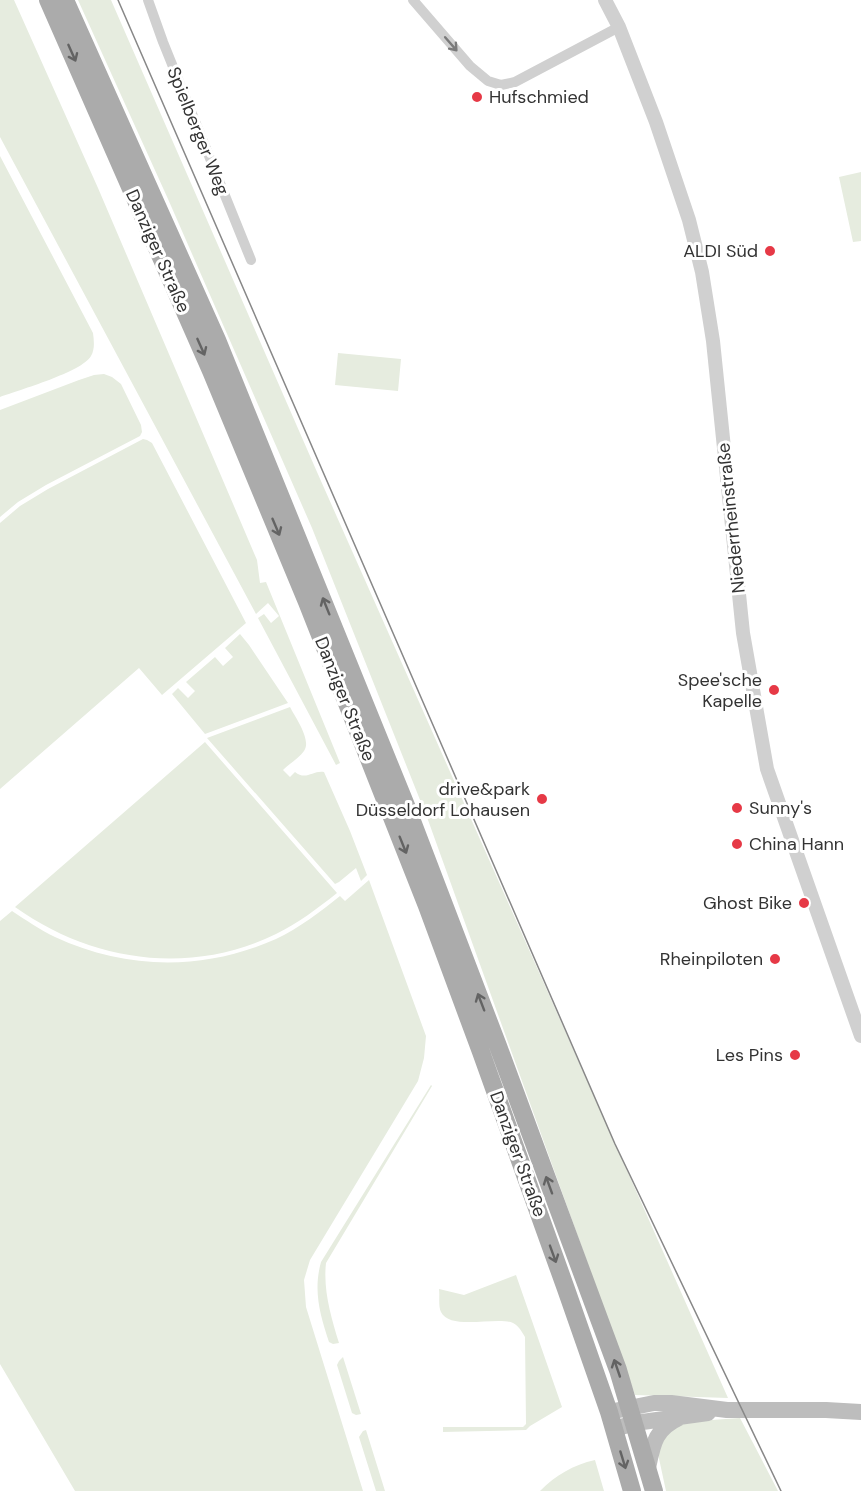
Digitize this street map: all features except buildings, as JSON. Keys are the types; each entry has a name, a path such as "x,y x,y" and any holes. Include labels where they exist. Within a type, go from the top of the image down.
{"main road":[{"name":"Danziger Straße","path":"48,0 206,360 325,646 427,906 611,1420 632,1491"},
{"name":"Danziger Straße","path":"65,0 217,340 407,808 618,1370 654,1491"},
{"path":"611,1420 632,1415 654,1403 727,1410 861,1412"},
{"path":"632,1415 681,1417 727,1410"},
{"path":"648,1468 653,1443 662,1428 681,1417"}],"street":[{"name":"Spielberger Weg","path":"148,0 165,48 251,261"},
{"path":"413,0 470,66 488,81 501,85 515,82 619,27"},
{"name":"Niederrheinstraße","path":"604,0 619,27 639,74 689,220 702,272 713,341 743,633 767,769 861,1036"}],"shaded area":[{"path":"0,0 14,0 98,188 257,560 260,583 266,582 340,763 336,765 258,618 264,614 271,623 279,616 268,603 256,614 0,137"},
{"path":"78,0 111,0 317,472 728,1398 635,1395 428,820 312,528"},
{"path":"0,156 93,333 94,345 91,356 76,368 0,397"},
{"path":"861,172 861,241 853,242 839,177"},
{"path":"338,353 401,359 398,391 335,385"},
{"path":"104,374 121,384 141,425 140,436 46,485 18,502 0,517 0,410 79,380"},
{"path":"143,439 152,443 246,623 162,695 139,668 0,789 0,523 20,506 48,489"},
{"path":"240,634 288,703 205,734 172,694 178,688 188,698 195,691 186,682 215,657 223,666 233,657 225,648"},
{"path":"290,707 299,722 306,746 302,754 283,770 290,777 295,772 303,776 324,772 367,875 361,881 356,868 335,884 207,738"},
{"path":"205,742 337,893 276,934 243,947 210,955 176,958 142,957 109,951 45,926 15,907"},
{"path":"369,880 426,1036 424,1058 418,1081 310,1260 304,1280 306,1307 363,1491 75,1491 0,1364 0,921 12,911 55,937 109,956 137,961 193,961 221,957 276,939 301,925 340,896 345,901"},
{"path":"431,1085 326,1263 327,1293 339,1343 333,1344 329,1342 319,1302 318,1283 321,1262"},
{"path":"516,1275 562,1407 526,1430 443,1432 443,1427 523,1427 526,1424 525,1337 520,1329 506,1321 454,1321 446,1318 439,1304 439,1289 464,1295"},
{"path":"343,1357 361,1414 352,1413 337,1365"},
{"path":"740,1418 778,1491 666,1491 658,1454 661,1438 683,1422"},
{"path":"366,1430 385,1491 376,1491 359,1437"},
{"path":"595,1460 604,1491 540,1491 565,1471"}],"tram line":[{"path":"118,0 615,1144 781,1491"}],"place":[{"name":"Hufschmied","path":"477,97"},
{"name":"ALDI Süd","path":"770,251"},
{"name":"Spee'sche Kapelle","path":"774,690"},
{"name":"drive&park Düsseldorf Lohausen","path":"542,799"},
{"name":"Sunny's","path":"737,808"},
{"name":"China Hann","path":"737,844"},
{"name":"Ghost Bike","path":"804,903"},
{"name":"Rheinpiloten","path":"775,959"},
{"name":"Les Pins","path":"795,1055"}]}
